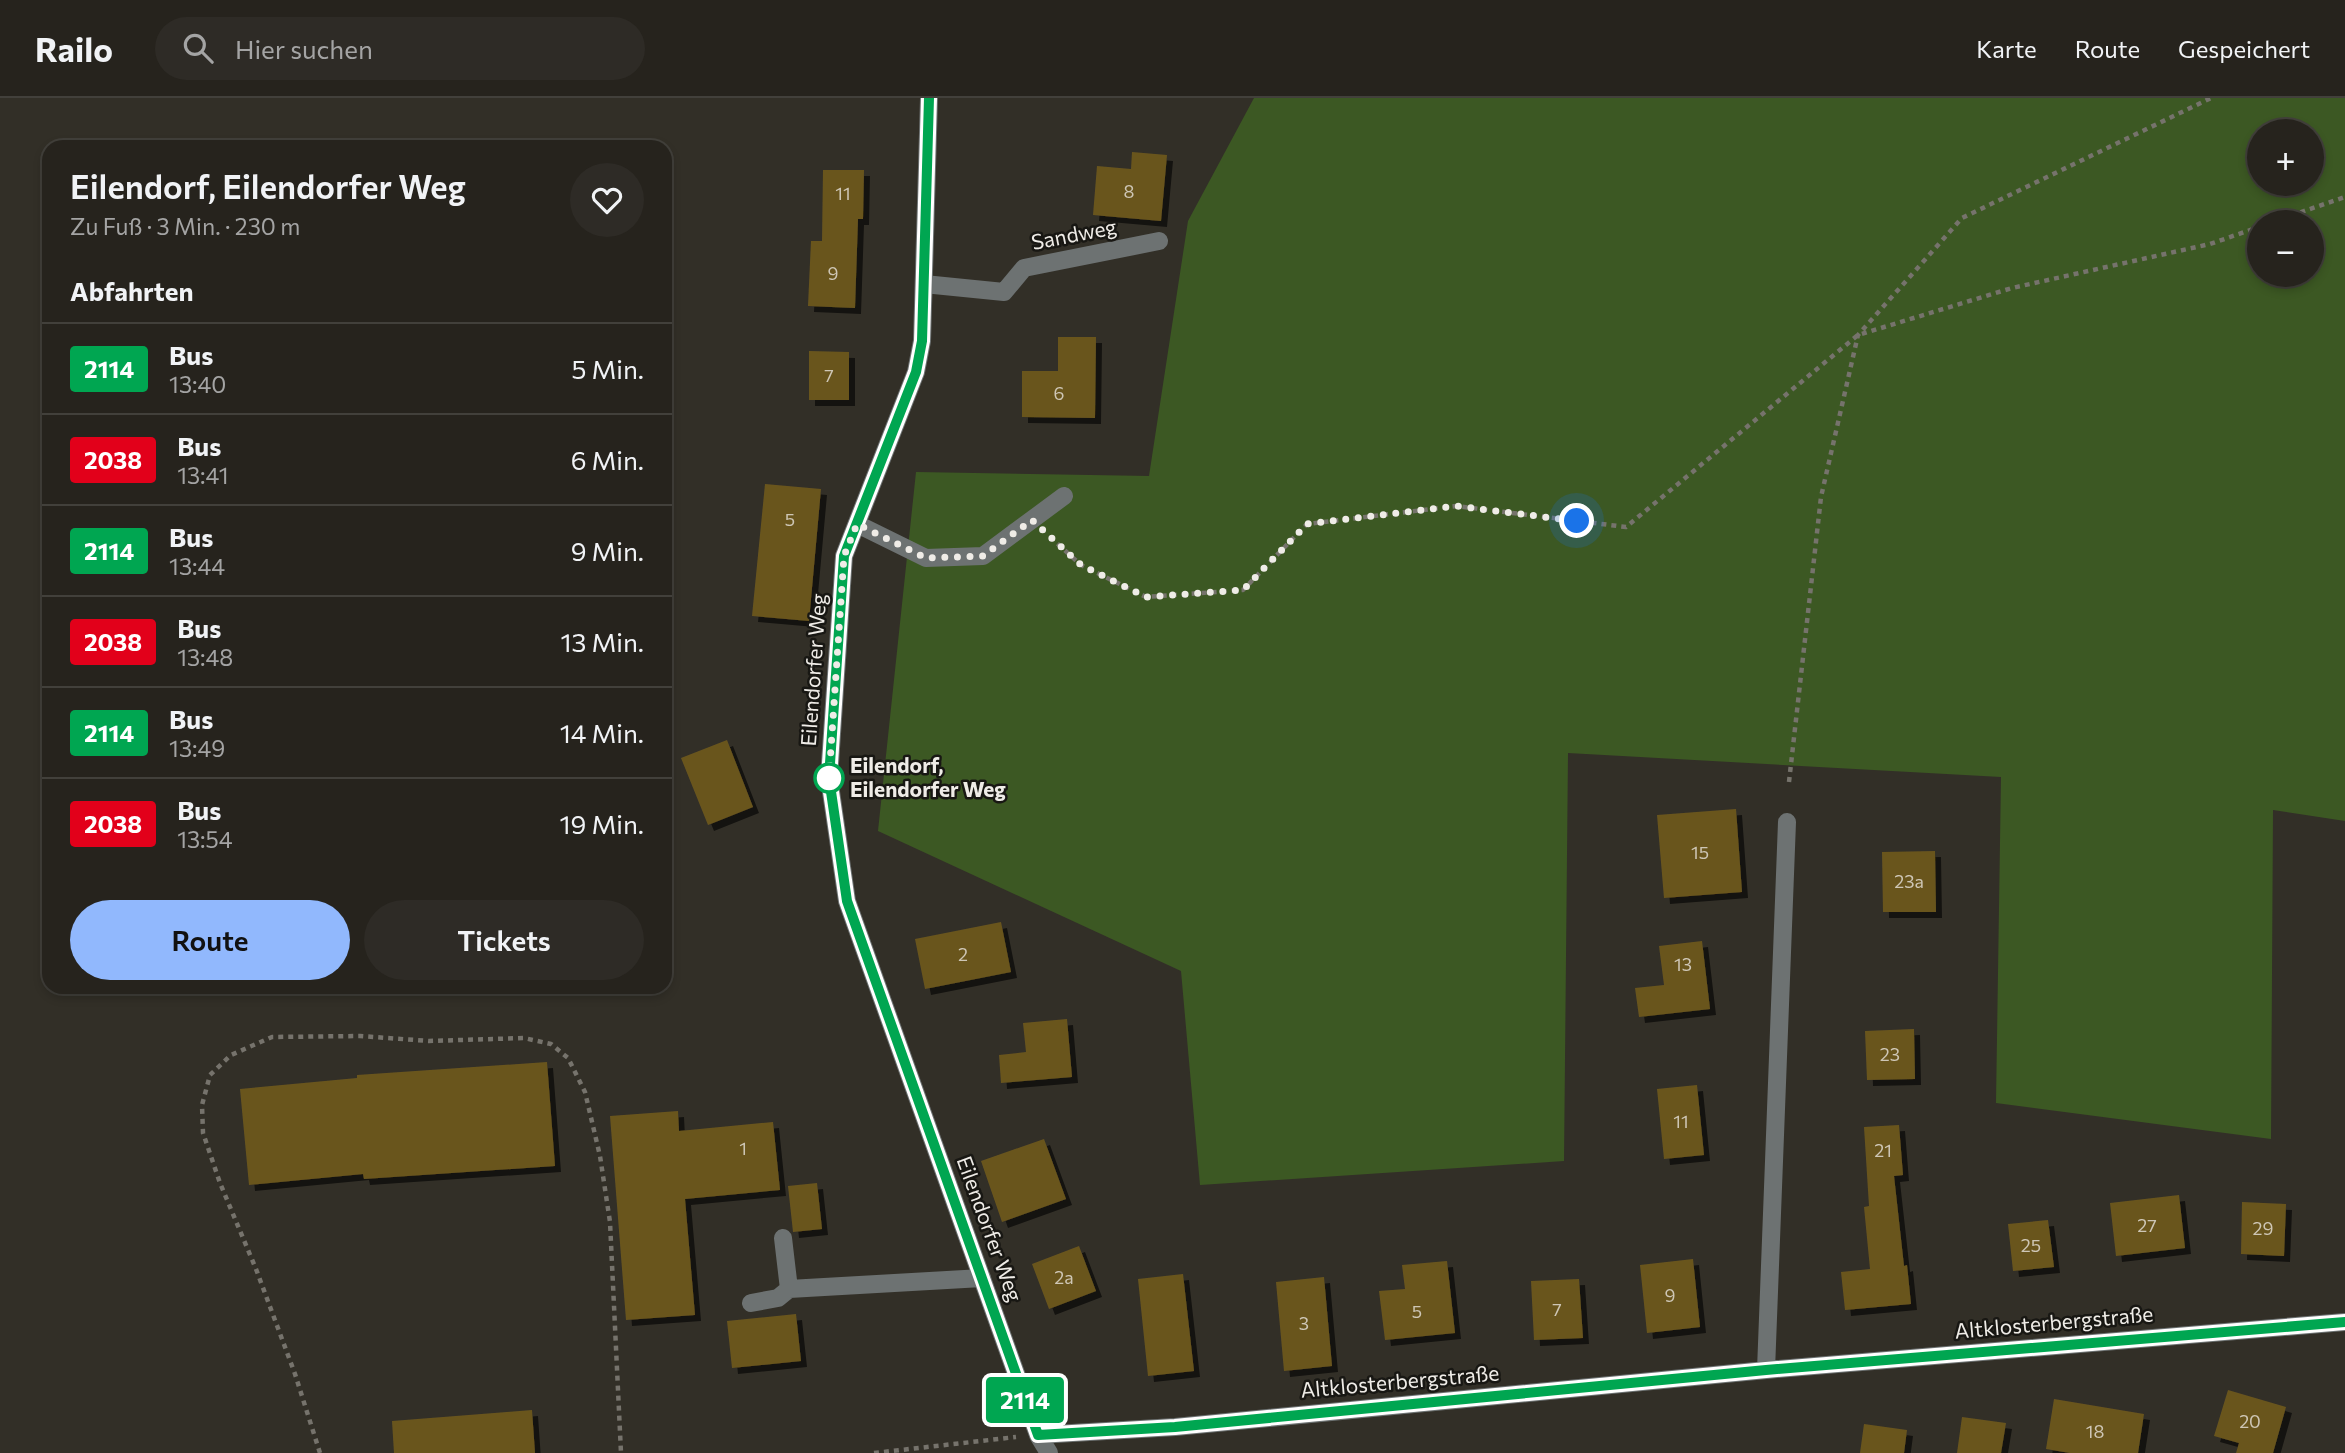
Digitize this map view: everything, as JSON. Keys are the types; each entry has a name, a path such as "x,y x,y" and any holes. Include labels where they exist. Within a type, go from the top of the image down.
{"street":[{"name":"Eilendorfer Weg","path":"929,98 922,341 916,372 844,556 829,778 847,901 1038,1435 1049,1453"},
{"name":"Sandweg","path":"924,284 1004,292 1024,268 1159,242"},
{"path":"857,524 926,558 983,556 1064,496"},
{"path":"1766,1370 1787,822"},
{"path":"783,1238 789,1289"},
{"path":"751,1303 779,1298 789,1289 982,1278"},
{"name":"Altklosterbergstraße","path":"1038,1435 1189,1426 1766,1370 2345,1322"}],"path":[{"path":"1032,520 1081,565 1146,597 1243,590 1307,524 1456,506 1626,527 1858,335 1962,218 2211,98"},
{"path":"2307,210 2345,197"},
{"path":"1858,335 2012,288 2210,244 2247,231"},
{"path":"1789,782 1821,497 1858,335"},
{"path":"320,1453 295,1374 203,1133 202,1105 211,1074 231,1055 272,1037 360,1036 429,1041 524,1038 551,1044 568,1058 585,1092 600,1156 610,1222 621,1453"},
{"path":"874,1453 1038,1435"}],"green space":[{"path":"1254,98 2345,98 2345,821 2273,810 2271,1139 1996,1103 2001,777 1568,753 1564,1161 1200,1185 1181,971 878,831 916,472 1149,476 1188,221"}],"building":[{"path":"1132,152 1167,155 1161,221 1093,215 1097,166 1131,169"},
{"path":"823,170 864,170 863,219 858,219 855,308 808,306 811,241 822,241"},
{"path":"1058,337 1096,337 1095,418 1022,417 1022,371 1058,371"},
{"path":"809,351 849,352 849,400 809,400"},
{"path":"765,484 821,489 809,621 752,616"},
{"path":"727,740 753,807 708,825 681,758"},
{"path":"1736,809 1742,892 1664,898 1657,815"},
{"path":"1935,851 1936,912 1883,912 1882,852"},
{"path":"1001,922 1011,972 925,989 915,939"},
{"path":"1702,941 1710,1009 1639,1017 1635,988 1664,985 1659,946"},
{"path":"1067,1019 1072,1077 1001,1083 999,1055 1026,1052 1023,1023"},
{"path":"1914,1029 1915,1079 1867,1080 1865,1031"},
{"path":"547,1062 555,1166 364,1179 363,1174 249,1185 240,1089 357,1078 357,1075"},
{"path":"1697,1085 1704,1155 1664,1159 1657,1089"},
{"path":"678,1111 679,1131 773,1122 780,1190 685,1199 695,1315 626,1320 610,1116"},
{"path":"1899,1125 1903,1175 1894,1176 1911,1304 1845,1310 1841,1272 1870,1269 1864,1207 1869,1206 1864,1127"},
{"path":"1044,1139 1066,1199 1002,1222 981,1161"},
{"path":"817,1183 822,1229 793,1232 788,1186"},
{"path":"2179,1195 2185,1248 2116,1256 2110,1203"},
{"path":"2242,1202 2286,1204 2284,1256 2241,1254"},
{"path":"2048,1220 2054,1267 2013,1271 2008,1224"},
{"path":"1079,1246 1096,1291 1049,1309 1032,1264"},
{"path":"1693,1259 1700,1327 1647,1333 1640,1265"},
{"path":"1447,1261 1455,1333 1385,1340 1379,1291 1405,1289 1402,1265"},
{"path":"1183,1274 1194,1371 1148,1376 1138,1279"},
{"path":"1324,1277 1332,1366 1284,1371 1276,1282"},
{"path":"1579,1279 1583,1338 1534,1340 1531,1281"},
{"path":"796,1314 801,1361 732,1368 727,1321"},
{"path":"2228,1390 2286,1407 2273,1453 2236,1453 2239,1443 2214,1436"},
{"path":"2054,1399 2144,1414 2138,1453 2070,1453 2046,1449"},
{"path":"532,1410 535,1453 394,1453 392,1421"},
{"path":"1962,1417 2006,1423 2001,1453 1957,1453"},
{"path":"1864,1424 1907,1430 1904,1453 1860,1453"}],"bus line":[{"name":"2114","path":"929,98 922,341 916,372 844,556 829,778 847,901 1038,1435 1175,1427 1766,1370 2345,1322"}],"place":[{"name":"Eilendorf, Eilendorfer Weg","path":"829,778"}],"route":[{"path":"829,778 844,556 857,524 926,558 983,556 1032,520 1081,565 1146,597 1243,590 1307,524 1456,506 1577,521"}]}
